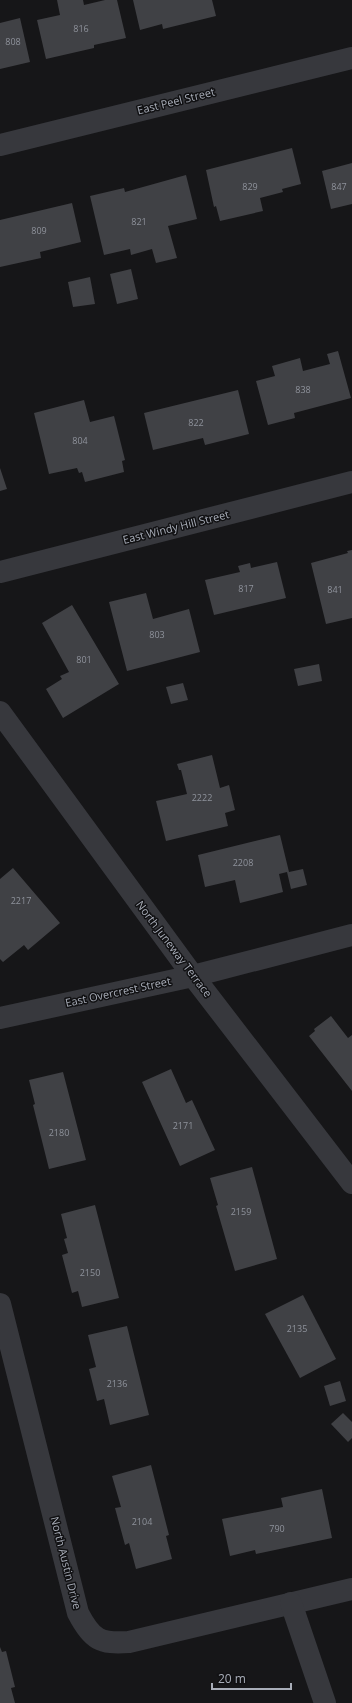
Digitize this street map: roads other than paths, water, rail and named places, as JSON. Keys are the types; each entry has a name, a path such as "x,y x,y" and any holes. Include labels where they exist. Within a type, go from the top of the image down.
{"street":[{"name":"East Peel Street","path":"0,145 352,58"},
{"name":"East Windy Hill Street","path":"0,572 352,482"},
{"name":"North Juneway Terrace","path":"0,712 193,976 352,1183"},
{"name":"East Overcrest Street","path":"0,1018 193,976 352,936"},
{"name":"North Austin Drive","path":"0,1304 78,1613 85,1627 97,1639 112,1644 129,1642 352,1589"},
{"path":"291,1603 326,1703"}]}
